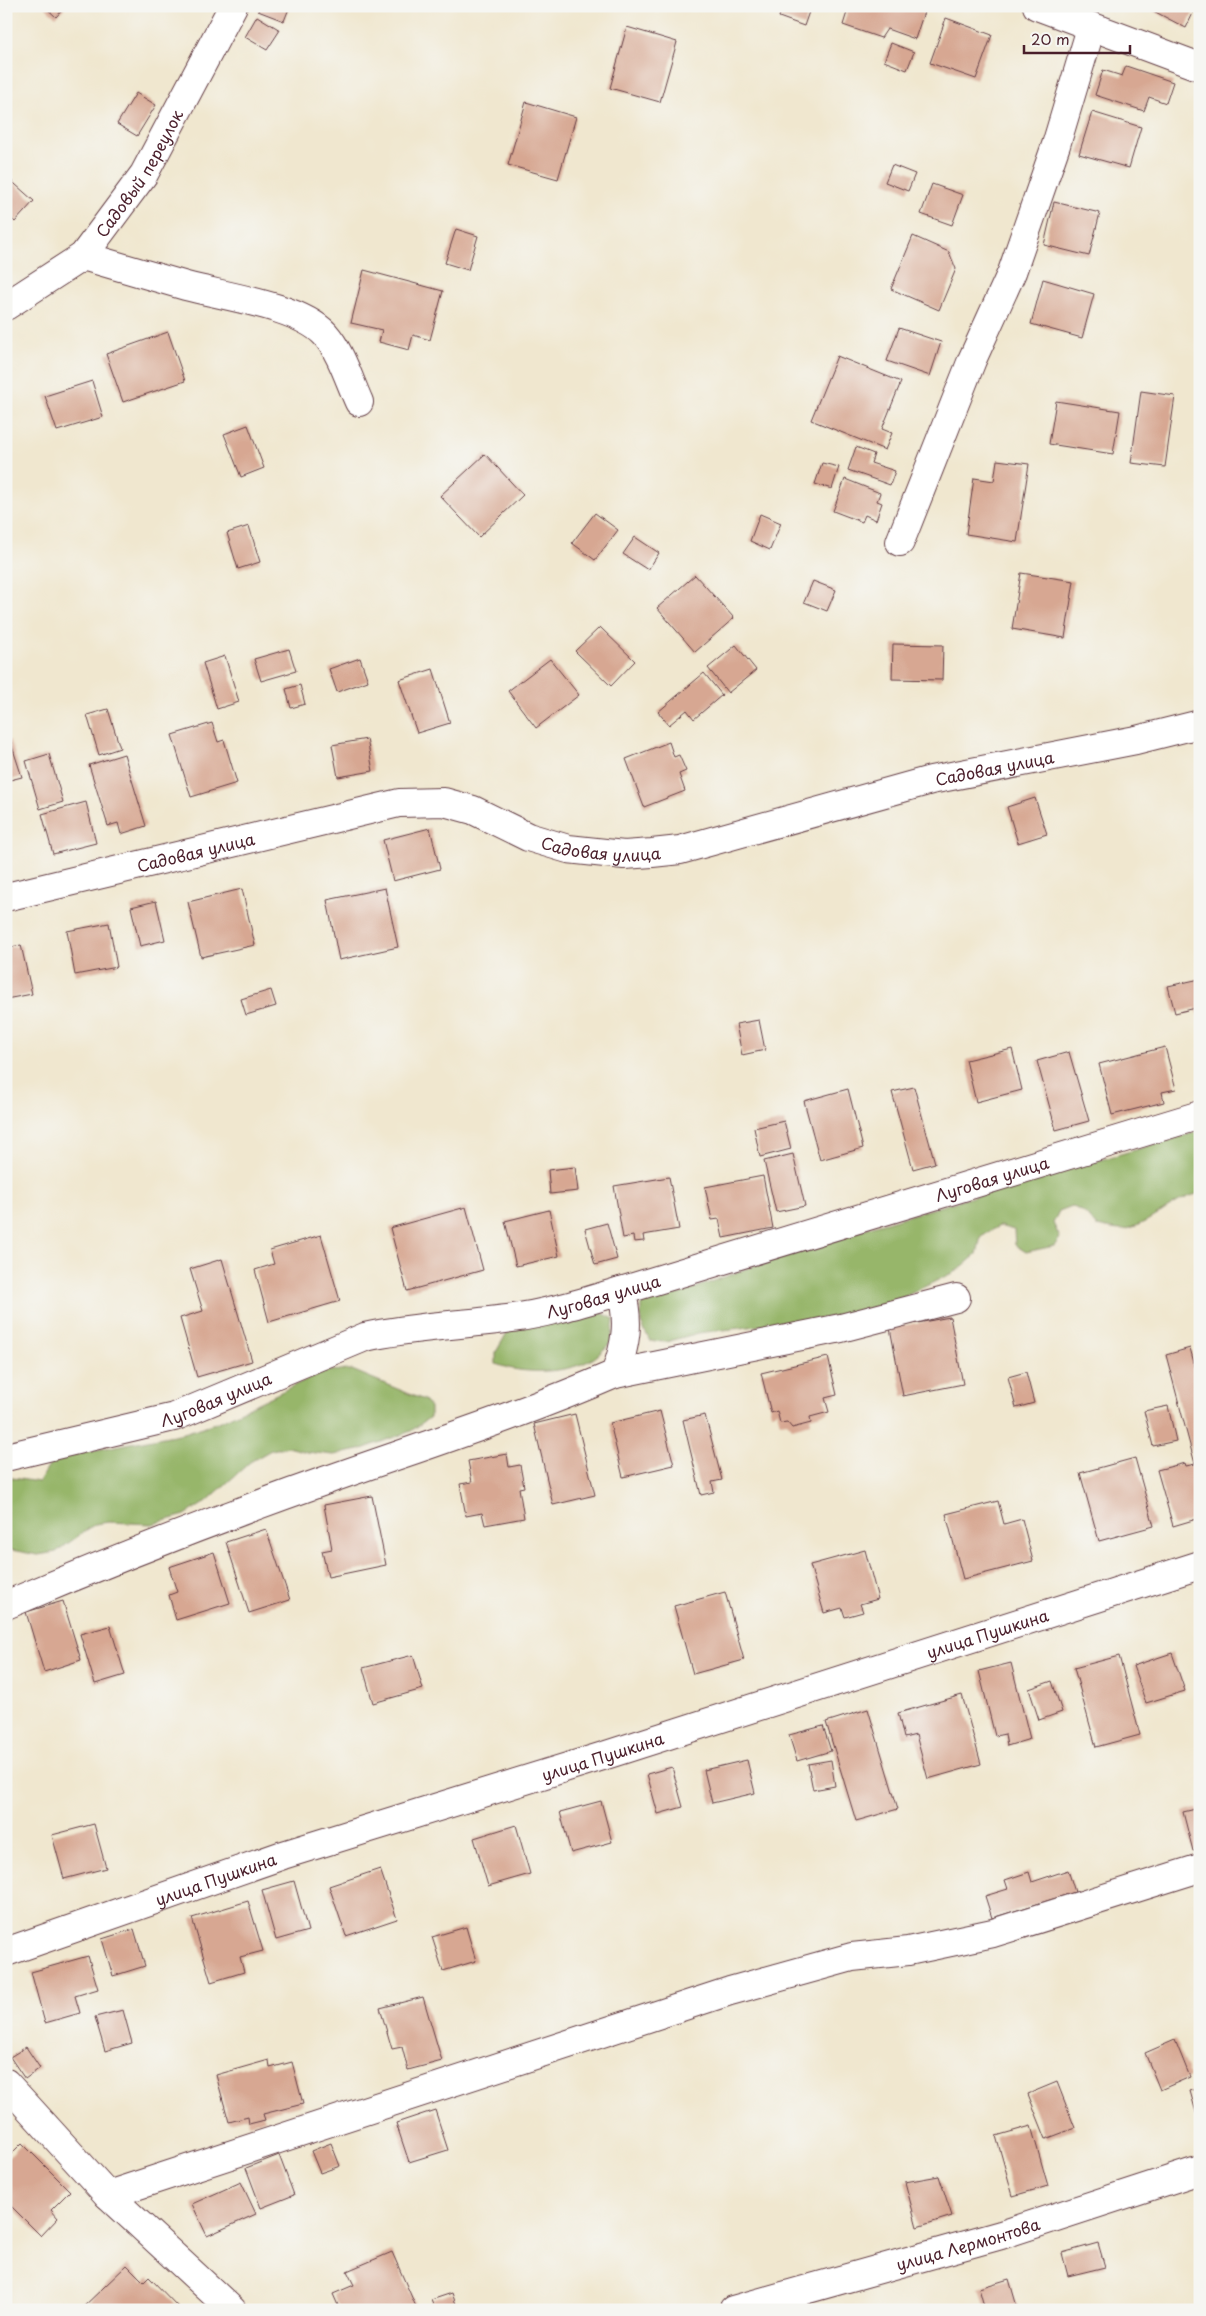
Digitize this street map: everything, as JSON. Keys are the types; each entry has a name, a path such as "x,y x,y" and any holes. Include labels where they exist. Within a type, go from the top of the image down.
{"street":[{"name":"Садовый переулок","path":"6,306 83,256 144,174 232,6"},
{"path":"1037,6 1091,28 1200,67"},
{"path":"900,542 972,360 1012,272 1056,145 1091,28"},
{"path":"83,256 186,286 287,312 307,321 323,332 331,342 359,402"},
{"name":"Садовая улица","path":"6,896 203,851 371,808 399,803 444,802 473,810 528,837 568,849 624,855 680,850 931,780 1136,740 1200,724"},
{"name":"Луговая улица","path":"6,1457 174,1418 365,1337 397,1330 483,1322 538,1314 621,1291 1200,1115"},
{"path":"615,1374 622,1356 626,1337 627,1310 621,1291"},
{"path":"6,1605 107,1562 315,1484 564,1396 615,1374 841,1328 956,1298"},
{"name":"улица Пушкина","path":"6,1952 283,1855 603,1756 1200,1565"},
{"path":"108,2195 730,1991 852,1957 908,1951 993,1933 1200,1868"},
{"path":"6,2082 108,2195 232,2310"},
{"name":"улица Лермонтова","path":"733,2310 1002,2235 1200,2170"}],"green space":[{"path":"1200,1131 1200,1193 1181,1200 1137,1226 1120,1230 1096,1226 1086,1214 1072,1206 1059,1211 1053,1223 1060,1238 1054,1246 1026,1252 1015,1245 1014,1230 999,1226 981,1236 977,1254 958,1270 896,1301 841,1316 698,1333 666,1342 650,1341 641,1323 641,1305 659,1294 680,1294 766,1261 876,1225"},
{"path":"596,1310 614,1319 611,1342 594,1358 572,1367 545,1371 519,1370 496,1364 496,1352 508,1331"},
{"path":"352,1370 424,1400 430,1407 430,1417 411,1431 359,1450 334,1455 307,1452 288,1447 271,1450 250,1462 206,1502 185,1515 152,1524 109,1522 95,1524 56,1552 38,1555 6,1549 6,1477 39,1482 54,1458 184,1433 221,1421 324,1371"}],"building":[{"path":"44,6 66,6 56,17"},
{"path":"260,6 290,6 284,21 258,11"},
{"path":"783,6 811,6 804,26 779,17"},
{"path":"849,6 926,6 915,39 887,29 881,38 843,25"},
{"path":"1144,6 1190,6 1195,9 1186,28"},
{"path":"257,16 280,30 267,50 245,37"},
{"path":"946,18 992,35 976,79 930,63"},
{"path":"627,27 677,42 660,102 610,88"},
{"path":"891,43 914,52 907,70 884,61"},
{"path":"1126,66 1173,82 1166,103 1149,97 1144,111 1095,95 1103,70 1122,76"},
{"path":"136,93 156,105 137,136 117,124"},
{"path":"526,102 576,117 558,179 508,165"},
{"path":"1092,112 1141,127 1129,168 1079,154"},
{"path":"892,165 915,174 908,191 885,182"},
{"path":"6,176 34,201 15,222 6,214"},
{"path":"932,184 963,195 952,225 921,214"},
{"path":"1054,202 1100,213 1089,256 1044,245"},
{"path":"456,229 478,236 468,270 445,263"},
{"path":"913,236 949,252 956,269 939,310 891,289"},
{"path":"364,270 443,291 430,340 413,335 409,350 379,342 382,330 351,323"},
{"path":"1043,279 1094,294 1082,338 1031,324"},
{"path":"899,328 941,342 930,376 887,361"},
{"path":"168,332 185,381 123,402 106,354"},
{"path":"837,356 901,382 882,429 892,433 885,450 811,420"},
{"path":"92,381 103,417 57,431 45,396"},
{"path":"1141,391 1175,396 1165,467 1131,463"},
{"path":"1056,401 1120,411 1113,454 1049,444"},
{"path":"248,425 264,468 241,477 224,434"},
{"path":"856,447 874,454 871,463 895,471 890,485 848,470"},
{"path":"485,454 523,495 479,537 440,496"},
{"path":"997,460 1029,464 1017,542 966,534 974,478 994,481"},
{"path":"822,463 839,467 832,489 815,484"},
{"path":"845,479 880,493 877,501 882,503 876,520 865,515 862,522 833,511"},
{"path":"595,513 618,530 595,560 572,543"},
{"path":"760,514 781,523 770,550 750,541"},
{"path":"249,526 260,562 238,569 227,533"},
{"path":"635,537 659,553 648,570 623,554"},
{"path":"1021,573 1074,581 1065,638 1012,629"},
{"path":"695,575 734,618 695,652 657,608"},
{"path":"813,581 836,590 827,611 804,602"},
{"path":"600,627 635,661 611,686 575,651"},
{"path":"893,644 943,645 942,680 892,679"},
{"path":"736,645 756,670 728,693 708,668"},
{"path":"289,649 296,671 261,681 254,659"},
{"path":"225,656 239,702 217,709 203,663"},
{"path":"360,658 368,681 337,692 329,669"},
{"path":"550,659 579,695 536,728 508,691"},
{"path":"433,669 450,723 417,733 399,680"},
{"path":"704,673 722,695 694,719 687,710 669,725 658,712"},
{"path":"300,685 305,704 291,708 286,689"},
{"path":"108,709 120,748 99,755 87,715"},
{"path":"212,723 218,742 224,740 237,783 191,797 172,735"},
{"path":"367,739 373,771 338,777 332,745"},
{"path":"10,740 22,777 6,781 6,741"},
{"path":"669,742 674,757 679,755 686,771 679,774 685,791 644,807 626,759"},
{"path":"49,754 63,802 40,809 26,761"},
{"path":"124,754 146,826 121,834 118,823 108,826 89,765"},
{"path":"1035,798 1047,834 1018,843 1007,807"},
{"path":"86,802 96,843 53,854 42,814"},
{"path":"430,828 440,869 393,881 383,840"},
{"path":"385,888 398,947 339,960 327,900"},
{"path":"242,889 255,945 201,957 188,902"},
{"path":"156,901 165,940 140,946 131,907"},
{"path":"109,923 117,967 75,975 67,931"},
{"path":"21,945 32,994 6,999 6,948"},
{"path":"1200,979 1200,1021 1196,1008 1175,1013 1168,986"},
{"path":"271,990 276,1006 246,1015 241,999"},
{"path":"759,1020 765,1050 742,1055 736,1024"},
{"path":"1165,1047 1176,1089 1162,1092 1164,1102 1112,1115 1099,1064"},
{"path":"1012,1049 1022,1090 976,1102 966,1060"},
{"path":"1069,1052 1089,1121 1056,1130 1037,1061"},
{"path":"914,1087 935,1163 913,1169 892,1092"},
{"path":"848,1089 863,1148 820,1160 804,1101"},
{"path":"784,1121 791,1149 760,1157 754,1128"},
{"path":"793,1154 805,1206 776,1212 764,1161"},
{"path":"575,1167 578,1191 550,1194 548,1170"},
{"path":"763,1176 773,1228 723,1238 719,1219 712,1220 705,1187"},
{"path":"669,1177 679,1229 643,1235 644,1241 634,1242 633,1236 623,1238 614,1186"},
{"path":"466,1207 483,1270 407,1291 390,1228"},
{"path":"549,1210 559,1256 516,1266 505,1221"},
{"path":"607,1223 617,1259 595,1265 585,1229"},
{"path":"321,1235 340,1301 269,1322 255,1270 274,1264 270,1250"},
{"path":"222,1259 252,1361 197,1377 180,1318 203,1311 190,1269"},
{"path":"950,1317 963,1384 903,1396 890,1328"},
{"path":"1190,1348 1200,1385 1200,1518 1173,1526 1157,1470 1185,1463 1186,1466 1195,1464 1166,1355"},
{"path":"828,1357 837,1395 825,1398 829,1412 810,1417 811,1423 792,1428 787,1422 780,1423 777,1411 771,1413 761,1373"},
{"path":"1026,1372 1034,1403 1016,1408 1008,1377"},
{"path":"1168,1406 1176,1441 1153,1446 1144,1411"},
{"path":"660,1411 674,1465 623,1477 610,1423"},
{"path":"575,1414 595,1495 553,1505 534,1424"},
{"path":"705,1415 722,1480 712,1482 714,1492 701,1495 683,1420"},
{"path":"507,1454 509,1467 520,1465 524,1487 519,1488 524,1518 485,1525 482,1513 466,1516 460,1484 472,1482 468,1461"},
{"path":"1135,1458 1154,1526 1099,1541 1080,1473"},
{"path":"372,1496 386,1565 328,1577 322,1551 332,1549 324,1505"},
{"path":"998,1501 1004,1524 1022,1519 1033,1561 963,1579 946,1514"},
{"path":"266,1529 290,1600 249,1613 226,1542"},
{"path":"865,1550 878,1599 860,1604 863,1612 845,1617 842,1608 824,1613 810,1565"},
{"path":"214,1552 230,1603 176,1620 169,1595 177,1592 169,1567"},
{"path":"725,1592 744,1660 693,1674 674,1606"},
{"path":"63,1601 81,1660 44,1672 26,1612"},
{"path":"110,1626 125,1675 95,1684 80,1634"},
{"path":"1172,1653 1185,1691 1146,1703 1133,1666"},
{"path":"413,1655 423,1689 373,1703 363,1668"},
{"path":"1119,1656 1140,1735 1096,1747 1074,1668"},
{"path":"1011,1663 1030,1739 1007,1746 1005,1734 995,1736 979,1671"},
{"path":"1052,1681 1062,1712 1039,1720 1029,1689"},
{"path":"962,1695 981,1764 928,1779 916,1735 904,1738 898,1713"},
{"path":"868,1709 898,1809 856,1821 826,1722"},
{"path":"823,1726 831,1751 797,1761 789,1735"},
{"path":"747,1760 755,1793 712,1803 704,1770"},
{"path":"831,1760 835,1786 813,1790 808,1764"},
{"path":"672,1767 683,1807 658,1814 647,1774"},
{"path":"601,1801 612,1842 571,1853 560,1812"},
{"path":"1200,1808 1200,1850 1193,1851 1183,1812"},
{"path":"94,1824 106,1868 64,1879 52,1835"},
{"path":"516,1825 530,1874 488,1886 474,1838"},
{"path":"380,1869 397,1919 346,1936 329,1886"},
{"path":"1068,1870 1075,1892 992,1918 985,1896 1008,1889 1005,1880 1029,1872 1032,1882"},
{"path":"294,1881 308,1931 276,1940 262,1890"},
{"path":"248,1901 263,1951 240,1957 244,1972 211,1982 192,1918"},
{"path":"466,1927 476,1961 443,1971 432,1937"},
{"path":"134,1929 145,1966 113,1976 102,1939"},
{"path":"88,1956 98,1989 75,1996 80,2013 45,2023 31,1972"},
{"path":"423,1997 442,2061 408,2070 402,2047 392,2049 380,2008"},
{"path":"123,2010 132,2043 105,2051 95,2017"},
{"path":"1175,2040 1190,2077 1160,2090 1145,2053"},
{"path":"26,2047 40,2068 25,2079 10,2057"},
{"path":"269,2060 270,2068 292,2062 303,2104 263,2114 265,2120 249,2124 248,2117 229,2122 216,2075"},
{"path":"1057,2082 1075,2128 1046,2139 1028,2094"},
{"path":"1200,2088 1200,2123 1199,2123 1190,2091"},
{"path":"435,2110 448,2150 409,2162 396,2123"},
{"path":"1031,2126 1048,2186 1013,2196 996,2136"},
{"path":"22,2143 70,2191 51,2210 58,2218 41,2236 6,2201 6,2159"},
{"path":"331,2143 340,2166 320,2173 311,2151"},
{"path":"279,2155 294,2195 261,2208 246,2168"},
{"path":"939,2176 952,2216 917,2227 905,2182"},
{"path":"241,2182 256,2214 207,2236 192,2204"},
{"path":"1098,2243 1105,2267 1068,2276 1062,2253"},
{"path":"392,2252 417,2309 340,2310 333,2294 354,2285 347,2271"},
{"path":"127,2265 144,2282 149,2277 181,2310 80,2310"},
{"path":"1009,2279 1018,2310 985,2310 979,2288"},
{"path":"452,2293 458,2310 435,2310 431,2300"}]}
